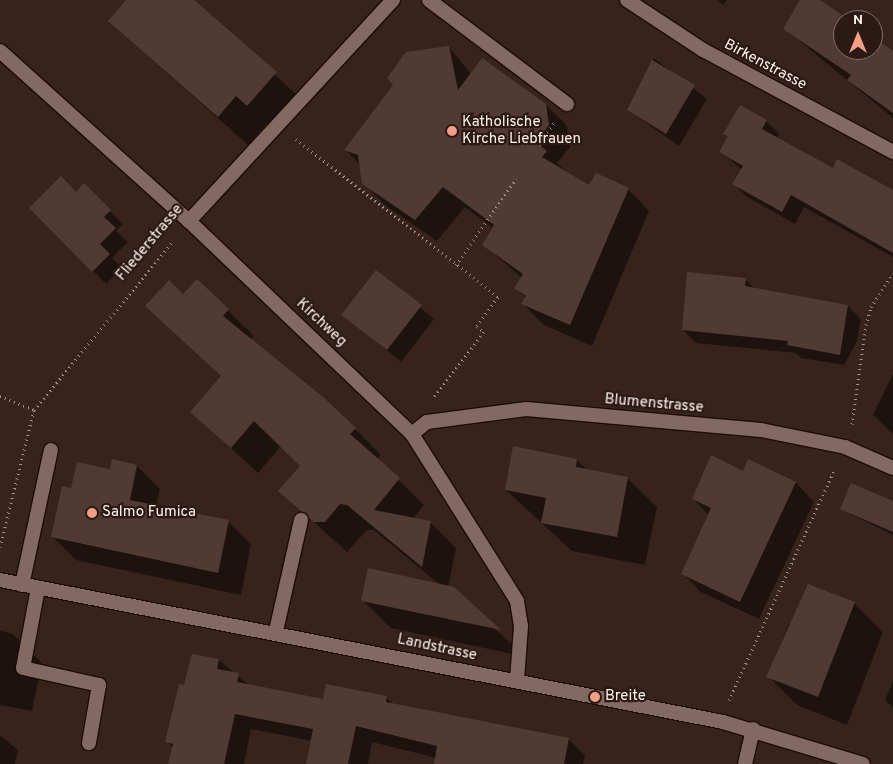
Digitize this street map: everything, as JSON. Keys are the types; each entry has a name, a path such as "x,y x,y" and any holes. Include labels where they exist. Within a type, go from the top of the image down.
{"street":[{"name":"Fliederstrasse","path":"189,221 277,123 393,0"},
{"path":"429,0 567,104"},
{"name":"Birkenstrasse","path":"627,0 703,50 893,152"},
{"name":"Kirchweg","path":"0,51 189,221 412,434 517,601 521,626 517,681"},
{"name":"Blumenstrasse","path":"427,422 526,409 761,430 845,447 893,468"},
{"path":"412,434 427,422"},
{"path":"22,585 51,450"},
{"path":"276,631 301,520"},
{"name":"Landstrasse","path":"0,580 276,631 724,722 752,728 863,764"},
{"path":"38,588 23,668 99,685 89,743"},
{"path":"745,764 752,728"}],"path":[{"path":"277,123 498,297 477,326 484,332 433,398 427,422"},
{"path":"456,265 516,178"},
{"name":"Fliederstrasse","path":"0,547 34,410 189,221"},
{"path":"724,722 733,685 845,447 866,325 871,308 893,272"},
{"path":"0,396 34,410"}],"building":[{"path":"126,0 194,0 277,72 247,106 236,96 218,117 108,21"},
{"path":"800,0 820,0 834,10 833,60 883,60 883,44 893,51 893,113 847,80 851,75 783,29"},
{"path":"449,46 458,90 482,58 546,104 549,125 536,142 547,151 542,157 589,185 596,173 629,188 570,325 521,304 526,296 514,288 523,274 482,245 494,225 443,187 415,220 362,184 358,155 344,150 393,85 387,78 406,52"},
{"path":"652,60 695,85 666,134 627,110"},
{"path":"740,105 767,120 762,129 833,168 837,159 893,190 893,253 791,195 782,212 732,184 743,166 719,152 728,136 723,134"},
{"path":"61,176 76,192 84,183 111,210 104,217 116,228 100,244 110,254 92,272 29,208"},
{"path":"376,270 422,305 387,350 341,315"},
{"path":"687,272 746,278 745,286 848,305 840,355 787,345 788,341 682,330"},
{"path":"197,279 229,309 223,316 323,397 356,428 350,434 400,478 374,510 431,521 422,567 347,505 340,504 325,522 314,522 278,491 300,466 254,421 231,448 190,412 221,376 145,306 169,280 183,294"},
{"path":"513,446 577,459 576,467 628,477 617,537 541,523 546,498 505,490"},
{"path":"711,455 743,471 748,459 796,482 740,602 681,574 711,508 692,499"},
{"path":"112,459 137,465 130,500 229,520 218,573 51,537 62,486 71,488 77,462 110,469"},
{"path":"851,483 893,501 893,532 840,509"},
{"path":"368,568 454,587 501,630 361,601"},
{"path":"808,584 855,602 818,697 766,677"},
{"path":"192,654 219,659 217,669 239,673 237,682 323,699 326,684 387,696 386,702 569,738 564,764 434,764 437,746 356,726 348,764 306,764 313,729 235,714 224,764 168,764 173,744 165,742 179,684 184,685"}],"place":[{"name":"Katholische Kirche Liebfrauen","path":"452,131"},
{"name":"Salmo Fumica","path":"92,513"},
{"name":"Breite","path":"595,697"}]}
